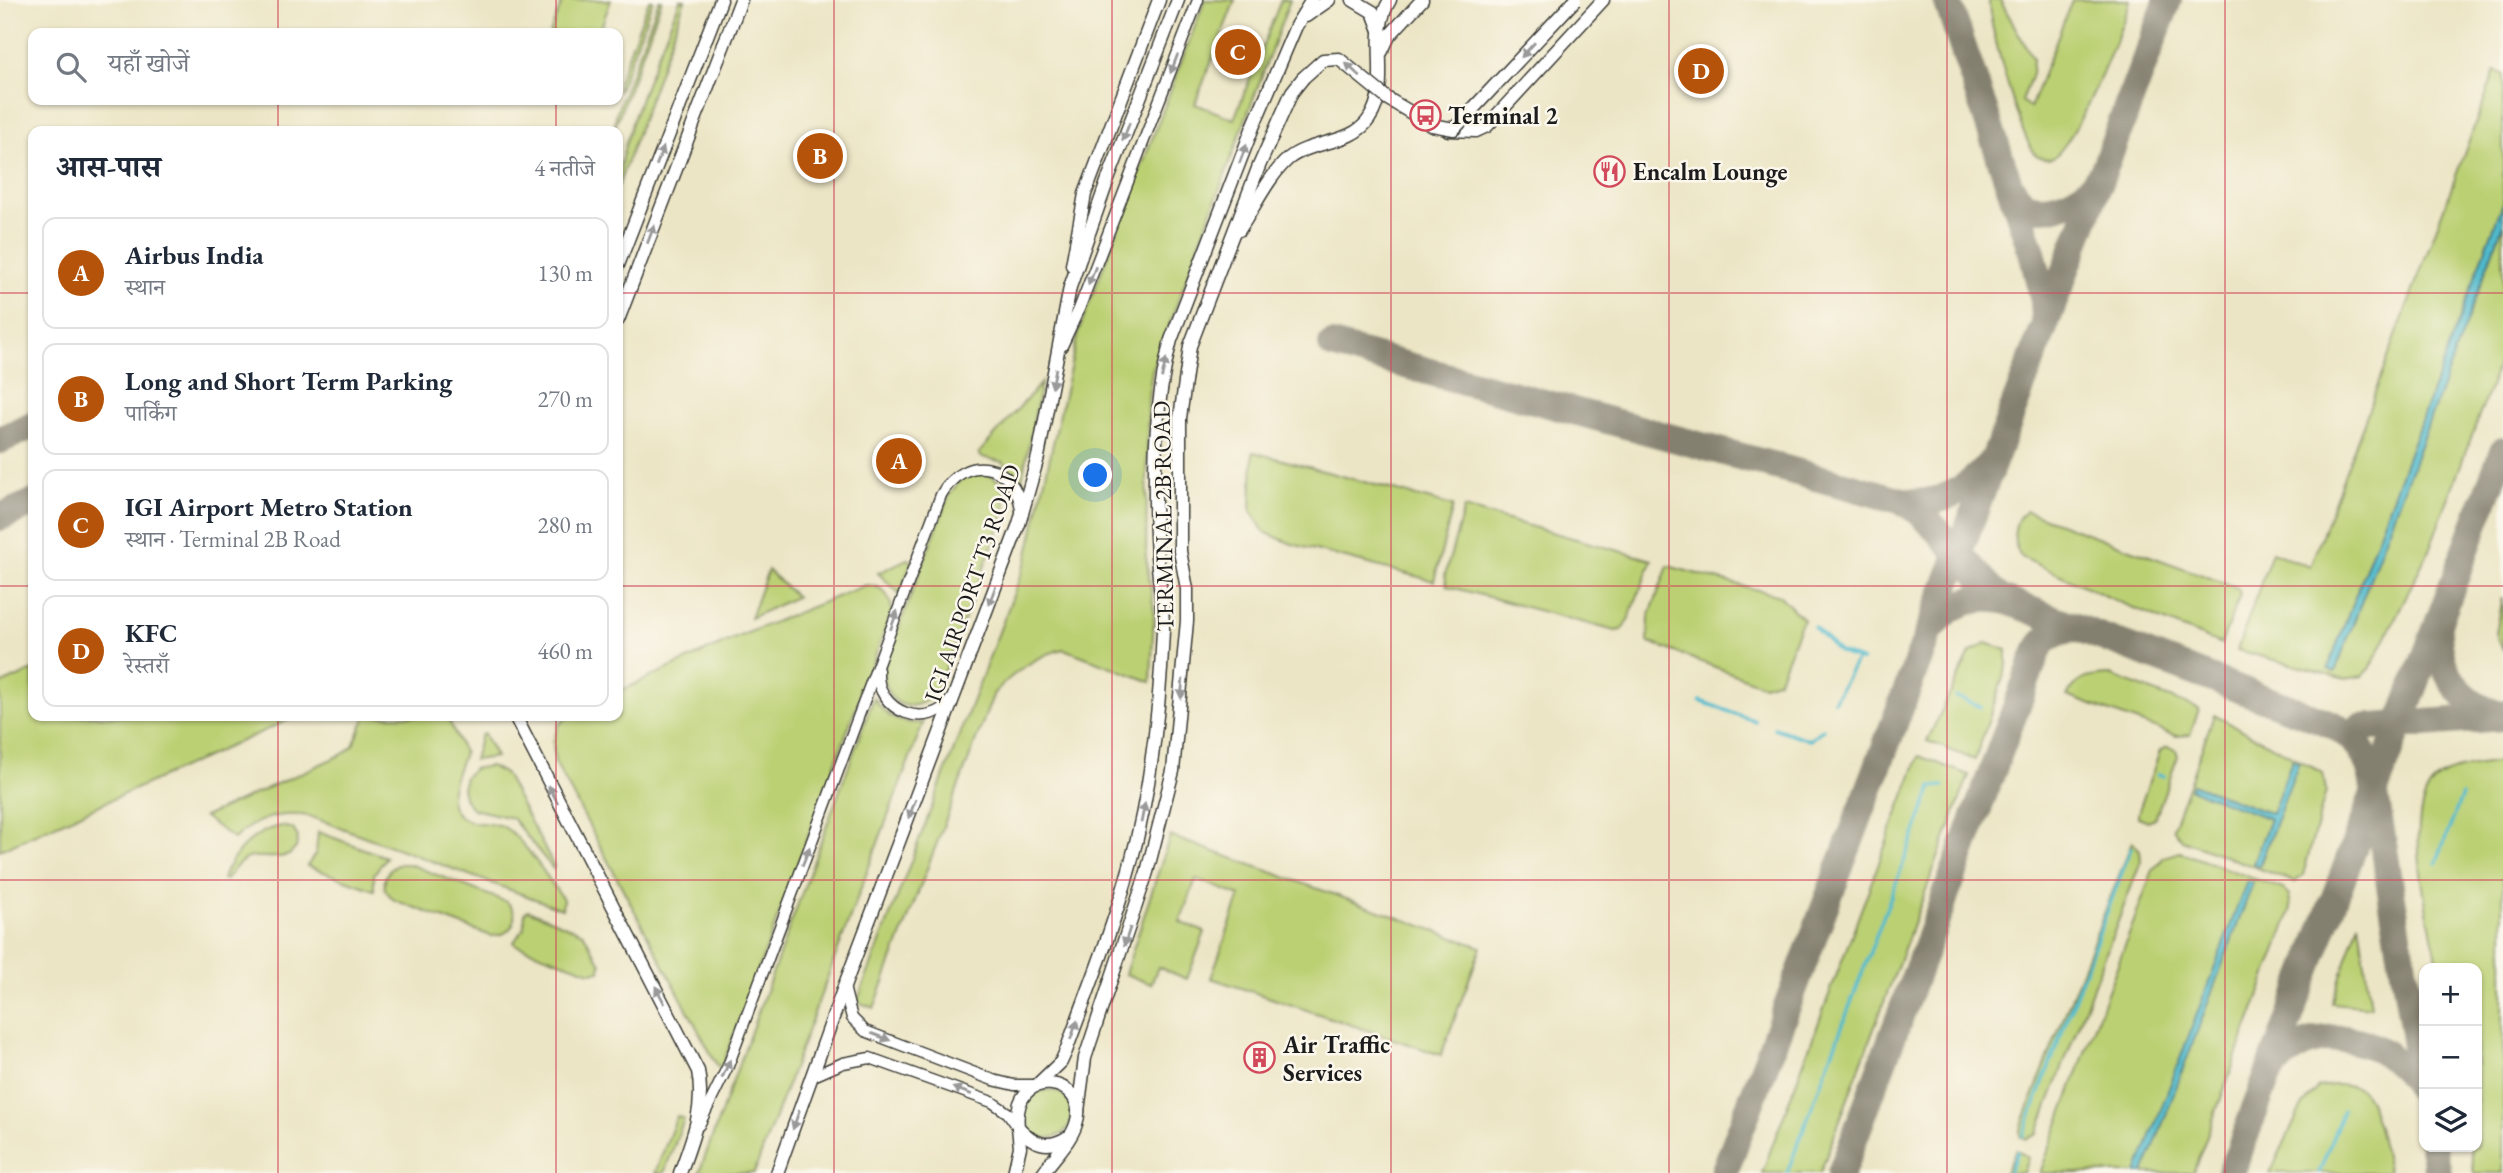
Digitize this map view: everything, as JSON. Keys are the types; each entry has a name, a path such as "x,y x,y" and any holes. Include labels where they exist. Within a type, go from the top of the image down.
{"main road":[{"path":"623,252 721,0"},
{"path":"623,307 740,0"},
{"path":"1070,287 1077,223 1085,194 1159,0"},
{"name":"IGI AIRPORT T3 ROAD","path":"777,1173 844,986 1019,524 1038,457 1070,287 1107,181 1178,0"},
{"name":"TERMINAL 2B ROAD","path":"1037,1085 1061,1062 1066,1051 1130,868 1152,762 1163,631 1163,594 1157,558 1157,435 1164,369 1171,340 1253,127 1296,26 1311,0"},
{"path":"1296,26 1316,7 1329,0"},
{"path":"1353,0 1373,12 1380,28"},
{"path":"1226,250 1288,160 1304,150 1348,135 1368,121 1377,100 1381,58 1380,28 1390,0"},
{"path":"1381,58 1385,41 1422,0"},
{"path":"1448,130 1460,126 1574,0"},
{"path":"1448,130 1476,131 1487,126 1603,0"},
{"name":"TERMINAL 2B ROAD","path":"1078,1111 1085,1058 1147,872 1170,784 1180,719 1187,621 1187,589 1180,551 1182,394 1190,346 1226,250 1292,92 1323,60 1339,59 1388,99 1432,125 1448,130"},
{"path":"1163,631 1169,620 1187,621"},
{"path":"518,721 692,1054 701,1088 696,1130 680,1173"},
{"path":"1014,1173 1020,1147 1018,1106 1022,1097 1037,1085 1047,1083 1064,1088 1071,1094 1078,1111 1078,1120 1043,1173"},
{"path":"1018,1127 1032,1140 1041,1144 1050,1145 1068,1137"}],"street":[{"path":"1059,352 1079,309 1198,0"},
{"path":"1296,26 1304,0"},
{"path":"696,1130 728,1066 947,484 968,469 981,467 1006,476 1020,498 1019,524"},
{"path":"880,660 880,688 892,706 912,715 926,715 939,710 951,701 958,689"},
{"path":"844,986 852,1018 865,1031 993,1080 1014,1085 1037,1085"},
{"path":"811,1077 843,1063 870,1058 992,1102 1008,1113 1018,1127"}],"green space":[{"path":"563,0 611,0 601,28 552,28"},
{"path":"649,0 653,0 623,80 623,69"},
{"path":"659,0 662,0 615,126 615,126 619,105 623,105 623,95"},
{"path":"680,0 685,0 623,173 625,145"},
{"path":"1205,0 1235,0 1195,104 1234,119 1281,0 1290,0 1152,371 1148,398 1146,557 1154,610 1151,682 1064,649 1045,655 1026,666 994,693 874,1008 857,1002 1027,559 1078,333"},
{"path":"1989,0 2000,0 2033,59 2032,74 2022,101 2030,108 2072,0 2130,0 2108,60 2083,114 2059,152 2049,159 2034,153 2021,124 1999,54"},
{"path":"2495,71 2503,74 2503,203 2328,669 2335,672 2503,224 2503,352 2429,550 2370,669 2363,676 2346,679 2237,650 2272,552 2310,567"},
{"path":"1041,383 1021,485 1003,462 981,457 979,453"},
{"path":"1253,452 1453,506 1434,581 1292,544 1264,532 1251,511"},
{"path":"976,472 991,476 1001,484 1005,496 1005,512 937,692 926,701 906,706 891,697 886,688 885,663 949,496 962,477"},
{"path":"1464,508 1652,560 1626,625 1622,630 1615,631 1447,586 1445,575"},
{"path":"2026,511 2238,588 2240,595 2221,644 2119,602 2021,557 2014,533 2018,521"},
{"path":"907,559 912,561 900,594 878,573"},
{"path":"1668,566 1780,596 1803,619 1778,681 1763,685 1648,642 1649,617"},
{"path":"768,570 796,597 750,618"},
{"path":"866,585 885,592 892,611 723,1064 718,1067 555,762 553,742 563,721 623,721 623,690 735,638"},
{"path":"2503,597 2503,651 2496,633"},
{"path":"1986,643 2007,650 2007,666 1975,760 1927,741 1970,653"},
{"path":"28,672 28,721 286,721 0,850 0,685"},
{"path":"2110,675 2199,709 2190,735 2176,736 2067,696 2075,685 2084,679"},
{"path":"874,697 888,715 900,721 923,723 754,1173 699,1173"},
{"path":"2214,715 2323,773 2326,791 2303,875 2295,882 2182,840 2173,828","holes":["2292,760 2298,763 2260,865 2253,863 2270,819 2192,784 2272,814"]},
{"path":"364,721 449,721 464,753 452,792 454,810 472,822 500,825 512,833 528,850 563,899 562,909 309,816 268,818 250,826 234,839 204,817 343,754 353,746"},
{"path":"484,734 496,757 474,760 481,735"},
{"path":"2167,747 2176,750 2178,756 2155,818 2148,821 2138,817 2138,813 2160,751"},
{"path":"1919,756 1969,775 1820,1173 1762,1173"},
{"path":"2503,761 2503,1173 2474,1173 2471,1152 2482,1152 2482,963 2438,963 2420,864 2421,808 2430,787 2445,774 2466,767"},
{"path":"490,766 505,774 554,866 553,869 512,818 473,809 465,800 462,788 465,777 473,769"},
{"path":"282,826 293,829 298,837 296,848 289,855 249,858 234,868 226,880 222,879 232,860 245,845 262,833"},
{"path":"318,832 386,857 374,874 374,890 307,866 316,853"},
{"path":"1170,836 1481,947 1441,1055 1211,978 1240,896 1196,879 1180,922 1205,932 1187,979 1158,967 1151,984 1125,974"},
{"path":"2132,842 2140,850 2141,861 2037,1134 2027,1139 2020,1136 2020,1130"},
{"path":"2180,852 2283,889 2289,895 2291,911 2193,1173 2040,1173 2153,870 2164,857"},
{"path":"400,864 409,864 507,902 514,914 512,925 504,933 491,936 394,900 385,890 385,881 389,871"},
{"path":"528,910 583,933 601,964 600,971 590,972 516,945 514,942 524,928 525,912"},
{"path":"2359,922 2371,1007 2332,1003"},
{"path":"2318,1087 2355,1087 2366,1096 2375,1117 2389,1173 2270,1173 2301,1108"},
{"path":"1048,1090 1065,1097 1072,1114 1065,1131 1048,1138 1031,1131 1024,1114 1031,1097"},
{"path":"677,1116 684,1119 664,1173 655,1173"},
{"path":"2016,1150 2028,1158 2023,1173 2005,1173"}],"water":[{"path":"2503,203 2503,224 2335,672 2328,669"},
{"path":"2292,760 2299,762 2259,866 2253,864 2270,819 2190,789 2192,784 2272,814"},
{"path":"2247,881 2253,883 2144,1173 2137,1173"}],"waterway":[{"path":"1814,627 1839,652 1862,661"},
{"path":"1834,701 1857,659"},
{"path":"1956,697 1981,707"},
{"path":"1700,701 1755,721"},
{"path":"1774,728 1810,740 1823,729"},
{"path":"2158,774 2164,776"},
{"path":"1787,1173 1932,787 1943,786"},
{"path":"2436,863 2462,795"},
{"path":"2023,1136 2131,848"},
{"path":"2319,1173 2343,1110"},
{"path":"2009,1173 2017,1152"}],"taxiway":[{"path":"1947,0 2032,252 2044,301 2045,321"},
{"path":"1724,1173 2168,0"},
{"path":"2011,187 2022,203 2032,207 2053,207 2084,193 2098,178"},
{"path":"1332,345 1903,501 1921,513 1997,595"},
{"path":"0,440 28,427"},
{"path":"2231,1173 2503,451"},
{"path":"1903,501 1928,502 1940,499 1972,481 1990,463"},
{"path":"0,517 28,505"},
{"path":"1933,627 1948,612 1966,602 1986,599 2007,601 2334,725 2348,735 2363,753 2372,776 2423,1089"},
{"path":"2438,629 2442,659 2454,684 2474,703 2502,714"},
{"path":"1841,1173 2037,652 2045,641 2057,633 2084,630"},
{"path":"2359,728 2503,717"},
{"path":"2269,1073 2286,1056 2305,1044 2325,1039 2347,1039 2368,1045 2387,1055 2405,1069 2419,1088"},
{"path":"2434,1152 2438,1173"}],"place":[{"name":"IGI Airport Metro Station","path":"1238,52"},
{"name":"KFC","path":"1701,71"},
{"name":"Terminal 2","path":"1425,115"},
{"name":"Long and Short Term Parking","path":"820,156"},
{"name":"Encalm Lounge","path":"1610,171"},
{"name":"Airbus India","path":"899,461"},
{"name":"Air Traffic Services","path":"1260,1058"}]}
